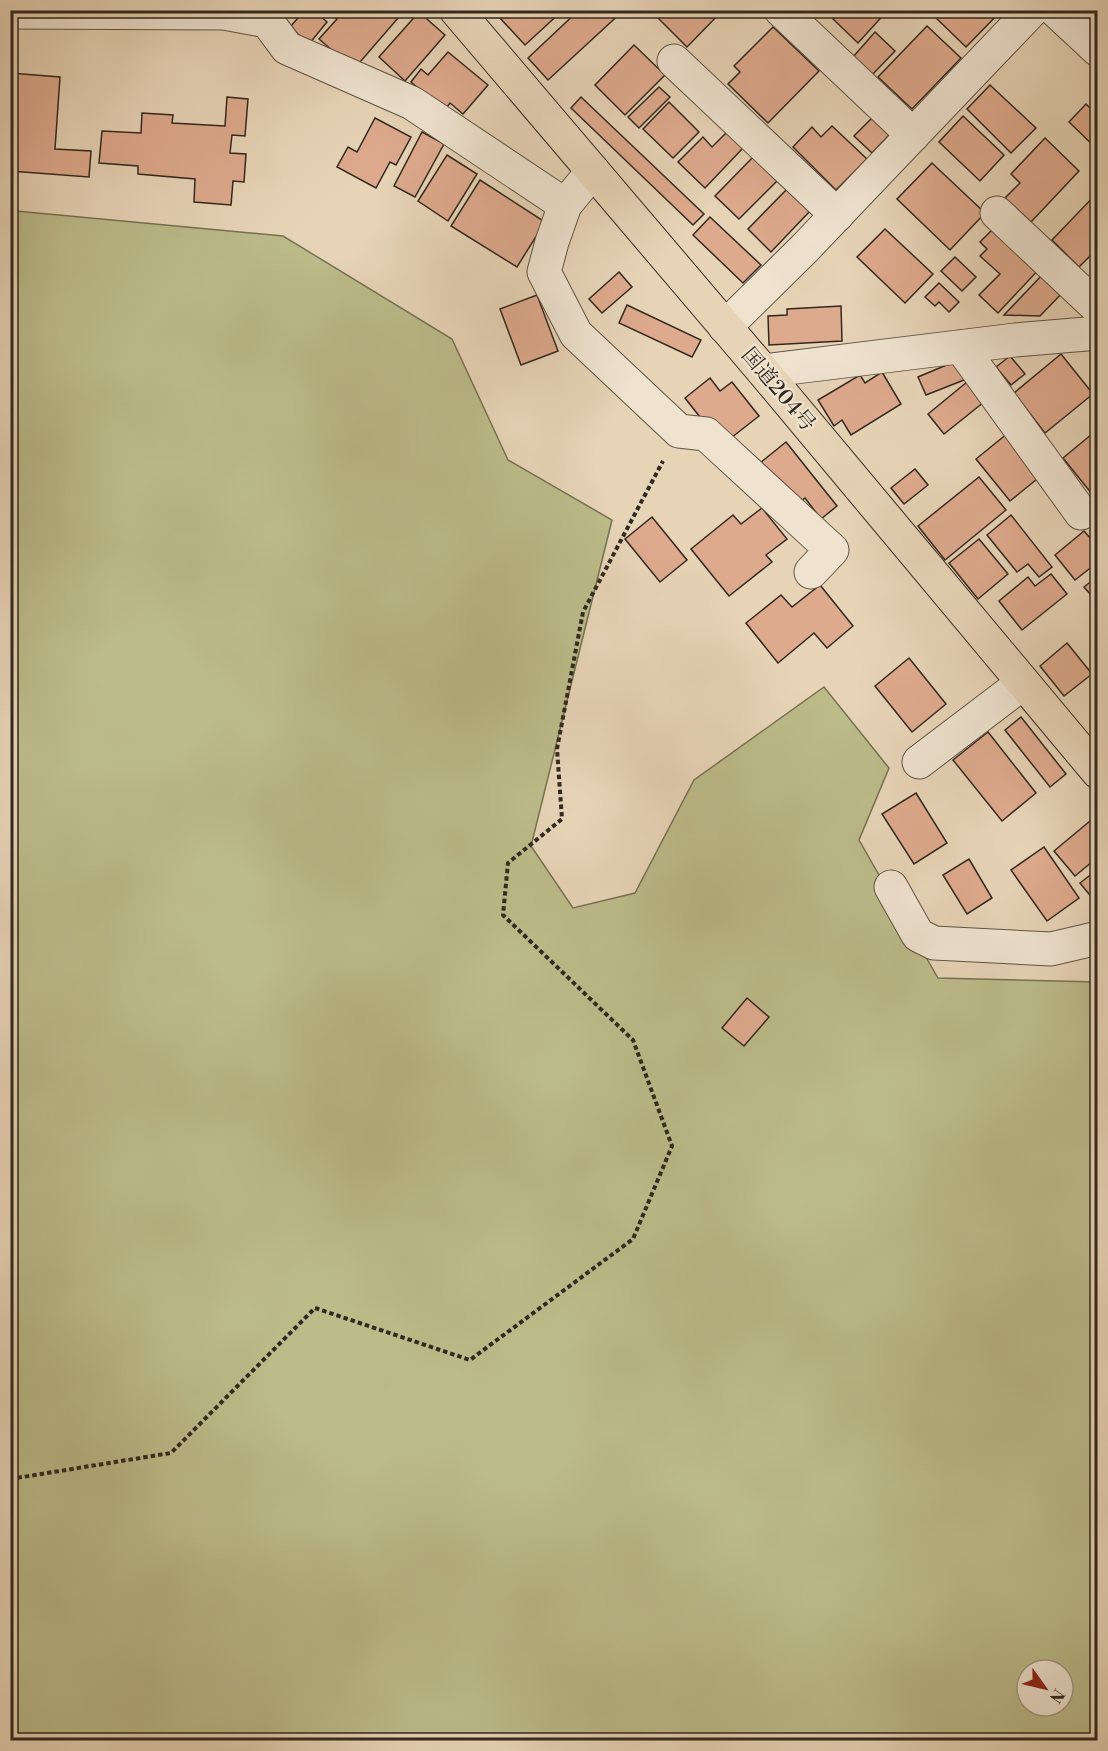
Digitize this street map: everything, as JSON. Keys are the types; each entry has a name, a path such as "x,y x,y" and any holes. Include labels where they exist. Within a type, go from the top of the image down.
{"highway":[{"name":"国道204号","path":"456,10 763,371 1098,772"}],"street":[{"path":"781,10 913,135"},
{"path":"725,327 837,214 1032,10"},
{"path":"1055,10 1098,50"},
{"path":"10,12 224,13 272,16 287,48 412,103 565,205"},
{"path":"674,61 837,214"},
{"path":"593,171 565,205 544,272 576,334 679,431 706,434 832,550 811,572"},
{"path":"997,213 1098,308"},
{"path":"763,371 961,346 1098,333"},
{"path":"961,346 1081,513"},
{"path":"919,762 1023,683"},
{"path":"891,887 918,935 934,943 1051,949 1098,938"}],"path":[{"path":"10,1479 171,1453 315,1308 470,1360 633,1239 672,1146 633,1040 503,915 508,863 562,819 557,748 583,612 679,431"}],"shaded area":[{"path":"16,211 283,236 452,339 508,460 612,520 531,846 573,908 635,893 694,780 824,687 889,768 859,840 938,978 1097,982 1098,1740 11,1740 10,217"}],"building":[{"path":"305,10 314,10 327,22 309,44 290,27"},
{"path":"332,10 405,10 354,69 319,39 337,19 330,13"},
{"path":"509,10 563,10 525,45 500,18"},
{"path":"579,10 624,10 548,80 528,58"},
{"path":"661,10 723,10 687,47 656,16"},
{"path":"818,10 830,10 824,16"},
{"path":"841,10 888,10 858,43 833,19"},
{"path":"941,10 1002,10 966,47 935,17"},
{"path":"1081,10 1098,10 1098,26"},
{"path":"419,12 445,35 405,81 379,57"},
{"path":"927,26 961,58 912,109 878,77"},
{"path":"773,27 819,71 768,123 728,84 740,72 734,66"},
{"path":"875,32 895,51 872,75 853,57"},
{"path":"634,45 665,75 625,115 595,85"},
{"path":"448,52 488,85 463,114 450,103 444,111 411,82 421,69 428,75"},
{"path":"10,73 60,77 55,149 91,151 89,177 10,171"},
{"path":"990,85 1036,128 1011,153 967,109"},
{"path":"659,87 670,97 639,128 628,117"},
{"path":"227,97 248,99 245,136 232,135 230,153 246,154 244,182 233,181 231,205 194,202 195,179 138,174 138,166 99,163 102,131 141,133 142,113 173,115 172,123 225,126"},
{"path":"581,97 704,214 693,225 571,108"},
{"path":"669,102 699,132 673,158 643,129"},
{"path":"1086,104 1092,110 1098,105 1098,150 1069,122"},
{"path":"963,116 1004,155 980,181 939,142"},
{"path":"375,118 411,137 396,165 390,162 376,188 337,167 348,147 357,152"},
{"path":"872,118 890,134 872,153 854,136"},
{"path":"832,126 867,159 836,190 793,147 812,127 821,137"},
{"path":"422,132 444,144 415,197 394,186"},
{"path":"727,132 743,148 705,188 678,162 703,137 712,147"},
{"path":"1045,138 1079,171 1031,222 1005,198 1020,183 1011,174"},
{"path":"447,155 477,174 448,221 418,201"},
{"path":"754,156 778,180 739,219 715,196"},
{"path":"932,163 985,213 950,250 897,199"},
{"path":"480,180 545,222 517,267 451,226"},
{"path":"787,189 810,211 771,252 748,229"},
{"path":"1098,192 1098,248 1079,267 1052,240"},
{"path":"710,217 761,265 743,283 693,235"},
{"path":"998,224 1042,266 998,313 979,295 1000,274 980,256 987,249 980,242"},
{"path":"885,229 933,274 905,303 857,257"},
{"path":"955,257 976,277 962,291 941,271"},
{"path":"1046,271 1066,289 1040,316 1004,315"},
{"path":"619,272 632,287 602,313 589,299"},
{"path":"939,283 959,302 949,312 939,302 935,306 925,297"},
{"path":"537,295 558,351 521,365 500,309"},
{"path":"627,305 701,340 692,357 619,323"},
{"path":"841,306 842,341 769,345 768,316 787,315 787,309"},
{"path":"1061,354 1093,394 1045,433 1014,393"},
{"path":"1010,356 1025,374 1011,385 996,367"},
{"path":"956,361 964,380 926,395 918,377"},
{"path":"882,372 901,404 851,435 842,420 834,426 818,400 860,375 865,383"},
{"path":"710,378 720,391 732,382 759,416 722,445 685,398"},
{"path":"967,382 984,402 944,434 928,414"},
{"path":"1098,429 1098,489 1092,494 1063,458"},
{"path":"1008,433 1042,475 1010,501 976,459"},
{"path":"786,442 837,506 821,519 805,498 795,506 760,463"},
{"path":"915,469 928,485 904,504 891,488"},
{"path":"979,477 1006,510 945,560 918,526"},
{"path":"762,508 787,539 766,555 772,562 729,596 691,549 733,515 741,524"},
{"path":"1011,515 1052,567 1039,577 1028,564 1017,572 987,535"},
{"path":"652,517 687,560 660,582 625,539"},
{"path":"1084,531 1098,547 1098,562 1075,580 1055,555"},
{"path":"979,539 1008,574 978,599 949,563"},
{"path":"1051,574 1067,594 1022,630 999,601 1028,577 1035,586"},
{"path":"1098,576 1098,603 1084,587"},
{"path":"820,585 853,626 827,648 814,633 778,663 746,623 781,595 792,607"},
{"path":"1067,643 1092,674 1064,696 1040,666"},
{"path":"909,658 946,704 912,732 875,686"},
{"path":"1021,717 1066,774 1050,787 1005,730"},
{"path":"988,732 1036,793 1002,821 953,760"},
{"path":"916,793 947,843 914,864 882,814"},
{"path":"1096,816 1098,857 1075,876 1054,851"},
{"path":"1044,847 1079,898 1047,921 1011,870"},
{"path":"969,859 992,898 967,914 943,875"},
{"path":"1098,869 1098,905 1080,883"},
{"path":"747,998 769,1017 744,1046 722,1028"}]}
